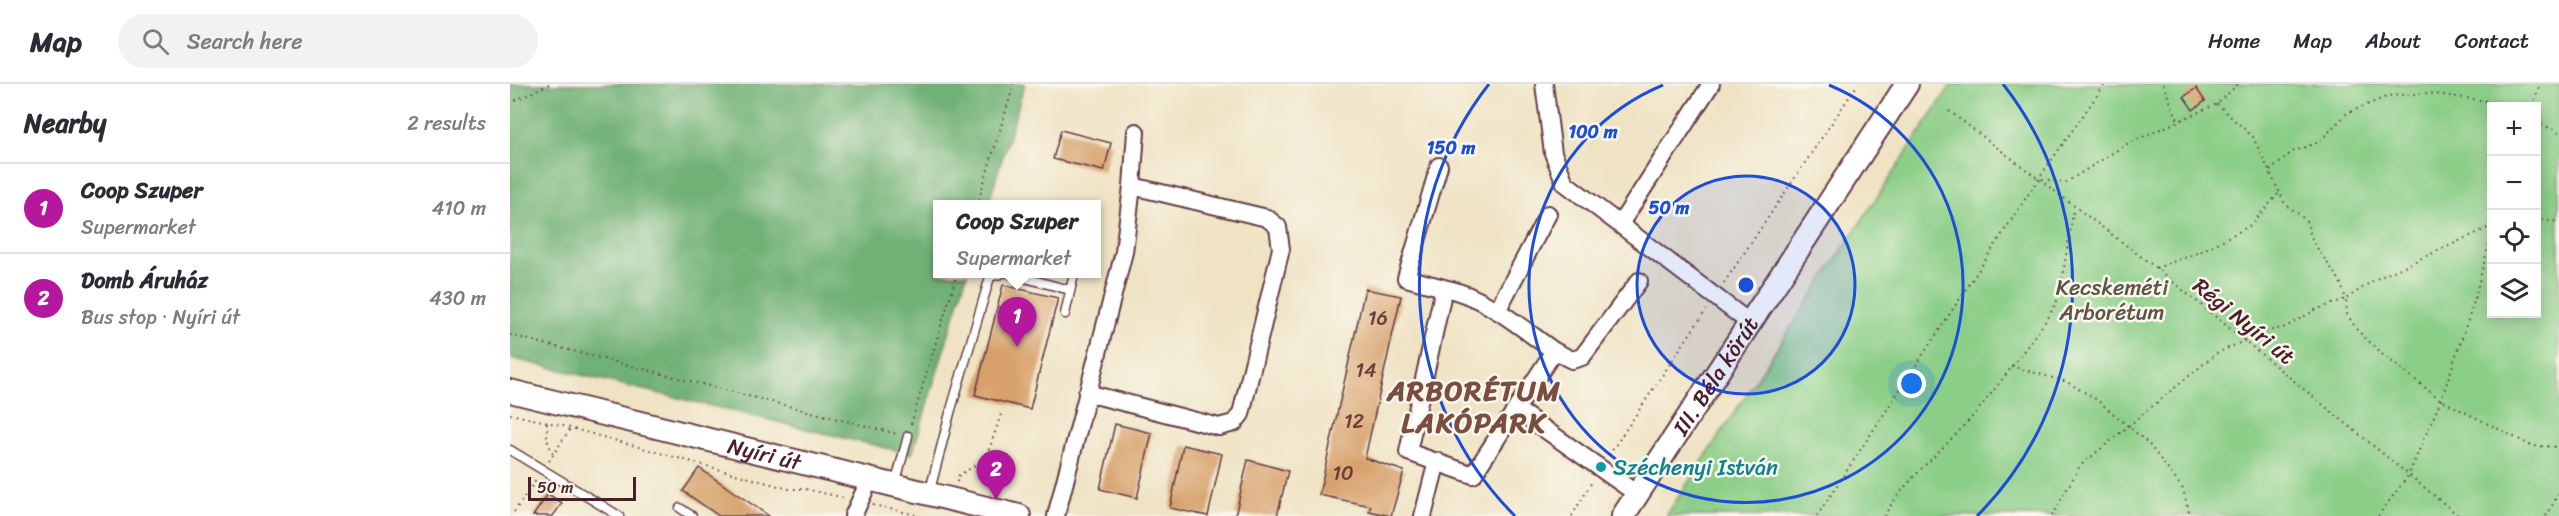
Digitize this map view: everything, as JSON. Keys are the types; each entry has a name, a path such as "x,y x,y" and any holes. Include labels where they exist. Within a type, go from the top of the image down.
{"street":[{"path":"1544,84 1553,153 1561,177 1573,190 1750,323"},
{"path":"1620,224 1711,84"},
{"name":"III. Béla körút","path":"1623,516 1907,84"},
{"path":"1056,516 1124,252 1136,132"},
{"path":"1439,166 1406,278 1462,292 1497,311 1554,351 1572,360 1582,357 1639,282"},
{"path":"1087,393 1219,427 1234,423 1241,414 1281,249 1280,231 1267,218 1132,186"},
{"path":"1497,311 1548,214"},
{"path":"1444,288 1408,452 1473,474 1554,351"},
{"name":"Nyíri út","path":"510,391 1019,516"},
{"path":"1516,409 1637,494"},
{"path":"1423,516 1437,461"},
{"path":"857,509 870,479"}],"lane":[{"path":"940,497 950,413 990,278"},
{"path":"1028,278 1070,290"},
{"path":"1065,314 1073,278"},
{"path":"895,486 908,436"},
{"path":"510,450 619,516"},
{"path":"680,508 692,516"}],"path":[{"path":"510,103 549,84"},
{"path":"978,200 1014,84"},
{"path":"1572,516 1600,468 1858,84"},
{"path":"1817,516 2040,178 2105,84"},
{"path":"2163,84 2178,120"},
{"path":"2040,178 2065,183 2127,144 2217,105 2238,84"},
{"path":"2534,102 2540,84"},
{"path":"2270,171 2292,152 2319,142 2347,113 2389,96 2428,93 2490,102"},
{"path":"2217,105 2253,137 2285,204 2306,220 2313,242 2340,281 2348,314 2357,330 2382,354 2441,400 2532,446 2559,447"},
{"name":"Régi Nyíri út","path":"1949,111 2156,268 2459,516"},
{"path":"2541,124 2559,132"},
{"path":"2156,268 2200,252 2251,225 2280,193"},
{"path":"1884,516 1911,479 1961,429 2049,318 2059,297 2074,206"},
{"path":"2541,220 2559,222"},
{"path":"2052,516 2080,466 2217,353 2264,332 2286,327 2315,310 2346,299 2374,280 2487,228"},
{"path":"2378,516 2408,476 2441,400 2473,305 2487,251"},
{"path":"510,335 908,436 955,278"},
{"path":"2012,366 2067,382 2096,399 2148,443 2183,489 2190,516"},
{"path":"510,414 547,422 789,489 820,492 857,509 920,516"},
{"path":"940,497 959,474 986,459 1001,414"},
{"path":"547,422 547,439 553,455"},
{"path":"2546,516 2559,493"}],"green space":[{"path":"510,84 1025,84 989,200 933,200 933,278 966,278 912,454 510,358"},
{"name":"Kecskeméti Arborétum","path":"1952,84 2559,84 2559,516 1666,516"}],"building":[{"path":"2196,88 2205,101 2193,110 2184,97"},
{"path":"1061,130 1111,143 1104,171 1053,159"},
{"path":"1003,285 1058,298 1030,409 975,395"},
{"path":"1365,289 1401,296 1365,458 1404,471 1391,516 1369,511 1371,506 1319,495"},
{"path":"1115,424 1152,433 1137,498 1100,489"},
{"path":"1183,445 1222,454 1208,516 1170,508"},
{"path":"1248,460 1288,471 1277,516 1235,516"},
{"path":"699,468 769,516 719,516 683,491"},
{"path":"548,494 562,503 553,516 533,516"}],"place":[{"name":"Coop Szuper","path":"1017,347"},
{"name":"Széchenyi István","path":"1601,467"},
{"name":"Domb Áruház","path":"996,500"}],"district":[{"name":"ARBORÉTUM LAKÓPARK","path":"1474,406"}]}
